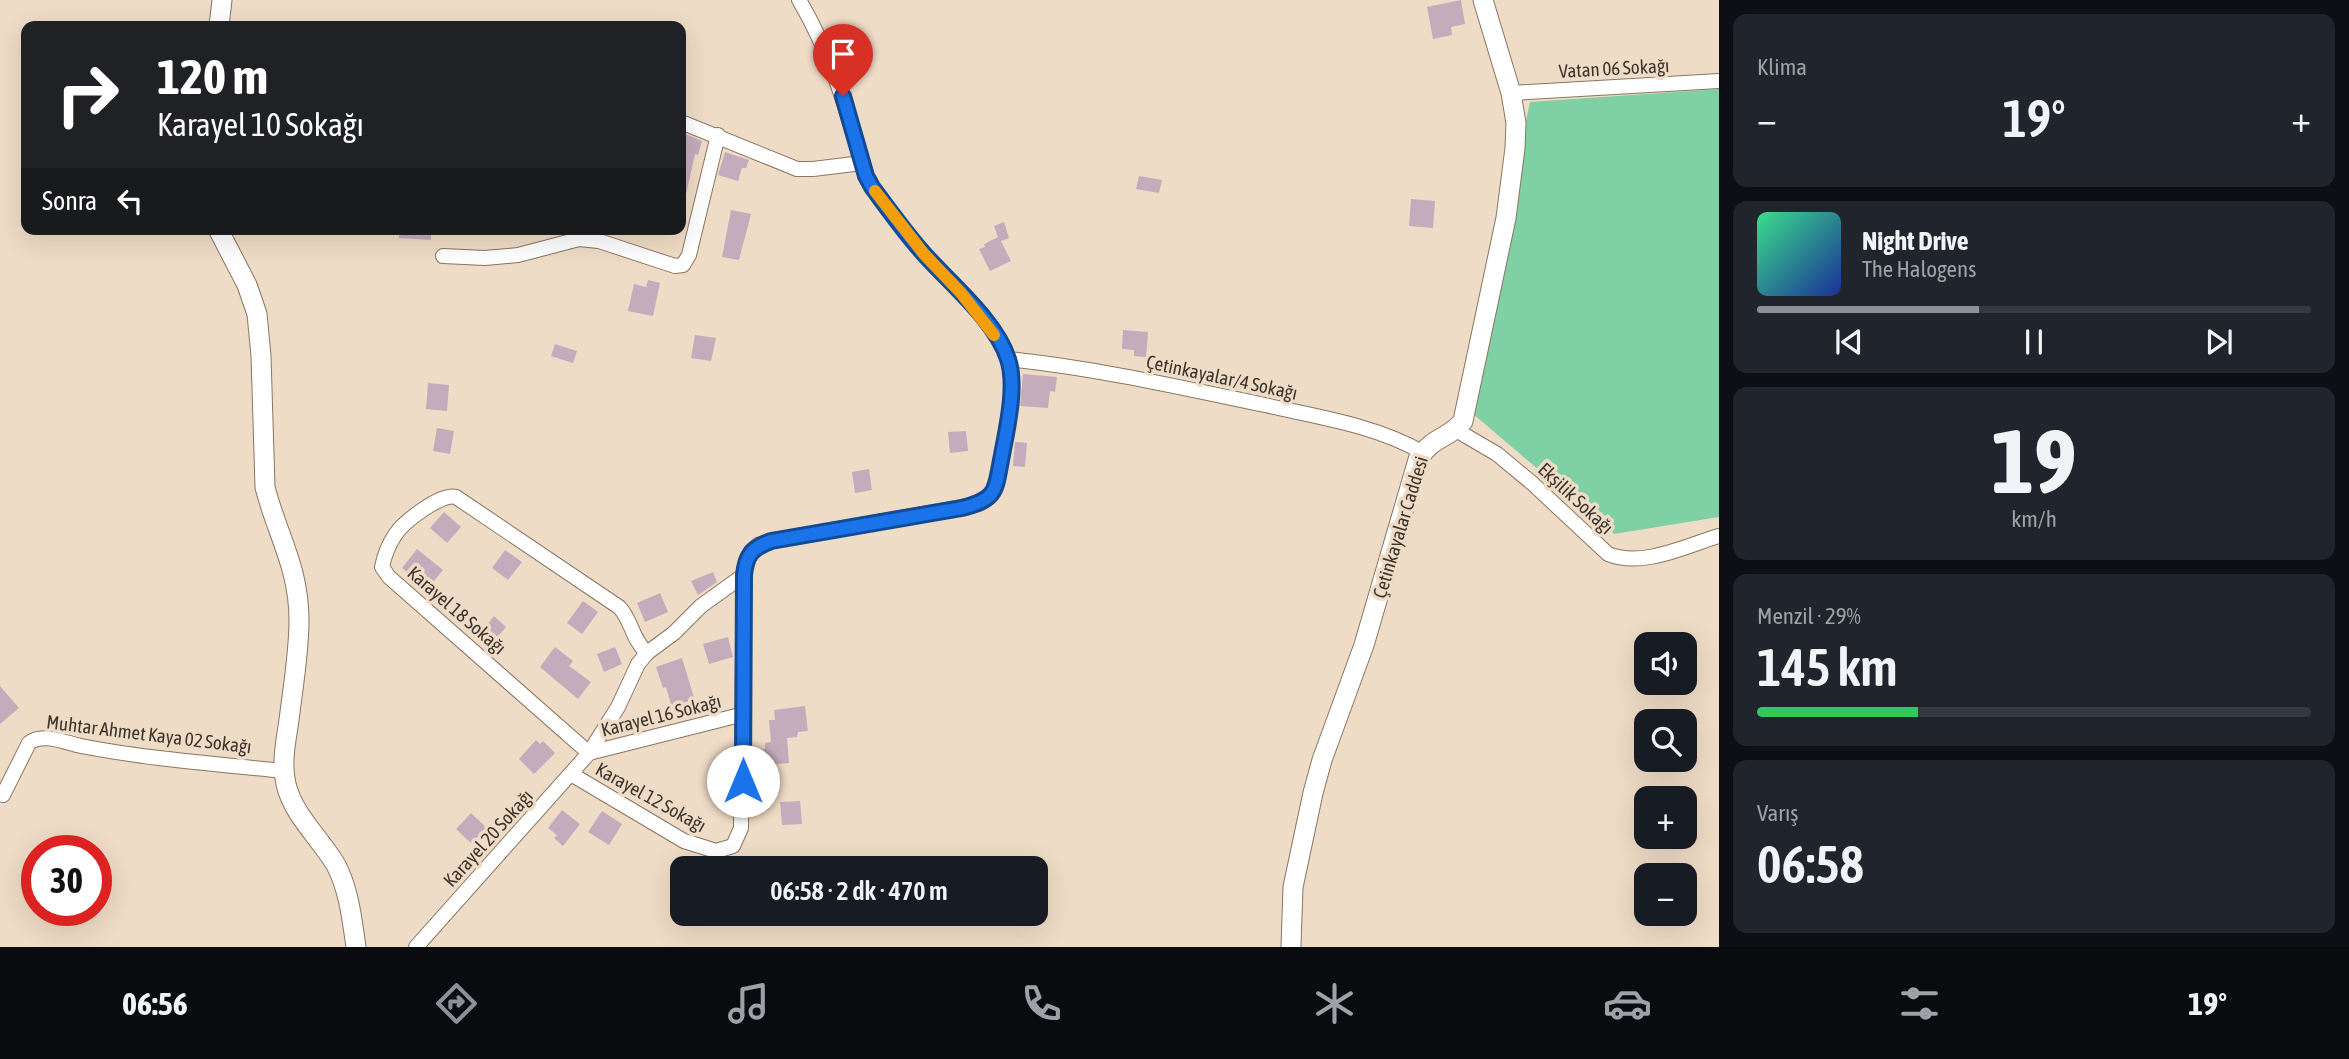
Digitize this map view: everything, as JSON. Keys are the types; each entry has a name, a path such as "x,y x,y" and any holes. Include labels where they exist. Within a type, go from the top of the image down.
{"street":[{"path":"220,21 222,0"},
{"path":"647,653 674,633 701,606 744,575 746,561 758,545 962,508 987,500 997,484 1007,428 1011,381 1008,359 984,320 924,254 872,187 862,163 843,96 822,44 799,0"},
{"path":"1456,430 1463,421 1511,189 1516,123 1511,93 1483,0"},
{"name":"Vatan 06 Sokağı","path":"1511,93 1719,81"},
{"path":"686,124 754,150 784,166 797,169 862,163"},
{"path":"443,256 518,255 579,239 599,241 676,266 683,265 689,255 718,135"},
{"path":"221,235 247,285 257,314 265,487 296,584 299,622 285,771 290,795 343,879 356,947"},
{"name":"Çetinkayalar/4 Sokağı","path":"1008,359 1097,370 1331,420 1388,436 1422,452"},
{"name":"Çetinkayalar Caddesi","path":"1291,947 1293,887 1322,760 1368,634 1418,460 1434,440 1456,430"},
{"name":"Ekşilik Sokağı","path":"1456,430 1497,454 1608,554 1620,559 1639,559 1719,536"},
{"name":"Karayel 18 Sokağı","path":"589,753 389,577 382,567 395,534 441,498 456,497 619,607 636,642 647,653"},
{"name":"Karayel 12 Sokağı","path":"571,774 684,841 716,851 727,849 738,840 741,828 744,714 744,575"},
{"name":"Karayel 20 Sokağı","path":"416,947 589,753 618,707 638,664 647,653"},
{"name":"Karayel 16 Sokağı","path":"589,753 744,714"},
{"name":"Muhtar Ahmet Kaya 02 Sokağı","path":"0,794 2,795 29,743 34,739 52,739 109,751 285,771"}],"green space":[{"path":"1719,89 1719,517 1614,534 1472,413 1489,294 1530,102"}],"building":[{"path":"1461,0 1465,24 1451,27 1452,35 1433,39 1427,7"},
{"path":"686,134 702,141 698,155 695,154 686,194"},
{"path":"725,152 749,160 746,168 742,168 738,181 718,175"},
{"path":"1139,176 1162,180 1159,193 1136,189"},
{"path":"1411,199 1435,201 1433,228 1409,226"},
{"path":"731,210 751,214 739,260 722,257"},
{"path":"1004,222 1009,238 1001,241 1011,261 990,271 979,249 998,237 994,226"},
{"path":"399,235 431,235 431,240 399,238"},
{"path":"648,280 660,283 653,316 628,311 634,284 646,287"},
{"path":"1123,330 1148,332 1146,357 1134,356 1134,350 1122,349"},
{"path":"695,335 716,338 711,361 691,358"},
{"path":"555,344 577,351 573,363 551,356"},
{"path":"1023,374 1057,377 1055,392 1050,391 1048,408 1020,406"},
{"path":"428,383 449,385 447,411 426,409"},
{"path":"437,428 454,431 450,454 433,451"},
{"path":"966,431 968,451 950,453 948,432"},
{"path":"1015,442 1027,443 1025,467 1013,466"},
{"path":"869,469 872,490 855,493 852,472"},
{"path":"444,512 461,527 447,543 430,528"},
{"path":"417,549 443,570 428,588 402,568"},
{"path":"505,550 522,562 508,580 492,568"},
{"path":"713,572 717,582 698,595 691,581"},
{"path":"660,593 668,612 645,622 637,603"},
{"path":"583,601 598,612 582,634 567,623"},
{"path":"494,616 506,627 493,642 481,632"},
{"path":"728,637 733,657 709,664 703,644"},
{"path":"555,647 573,661 569,666 591,682 578,699 540,667"},
{"path":"615,647 622,664 604,672 597,654"},
{"path":"682,658 698,711 675,718 666,687 663,688 656,667"},
{"path":"0,686 19,708 0,724"},
{"path":"805,706 808,731 798,732 797,737 787,738 789,763 761,765 760,750 765,749 765,743 771,742 769,720 775,720 774,710"},
{"path":"536,740 540,744 543,741 555,753 534,774 519,759"},
{"path":"800,801 802,824 782,825 780,802"},
{"path":"562,810 580,824 563,846 554,838 557,835 548,828"},
{"path":"602,811 622,824 609,845 588,832"},
{"path":"471,813 490,831 479,843 474,839 471,843 456,829"}],"slow traffic":[{"path":"875,191 924,254 961,293 994,335"}],"route":[{"path":"743,781 744,575 751,551 758,545 798,535 979,504 993,494 997,484 1007,428 1011,381 1008,359 984,320 924,254 872,187 866,176 843,96"}]}
